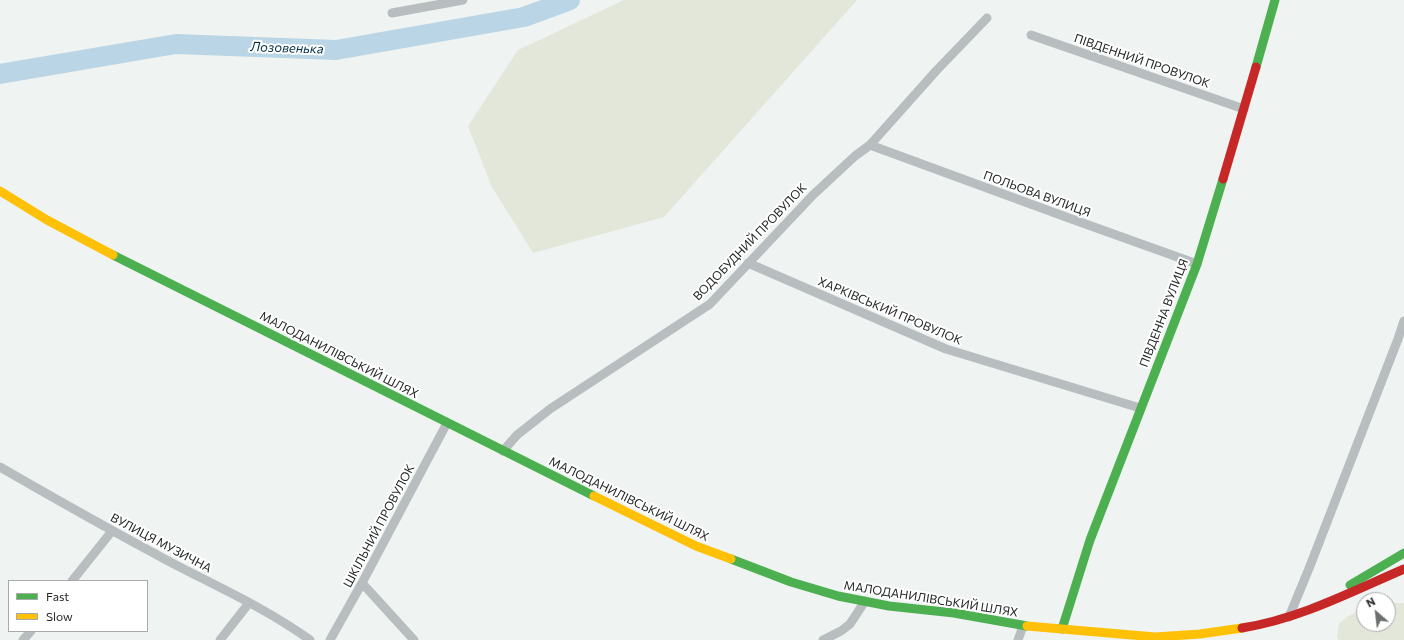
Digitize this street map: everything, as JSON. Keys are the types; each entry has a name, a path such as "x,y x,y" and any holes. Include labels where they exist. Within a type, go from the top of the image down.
{"main road":[{"name":"ПІВДЕННА ВУЛИЦЯ","path":"1062,630 1090,540 1197,264 1275,0"},
{"name":"МАЛОДАНИЛІВСЬКИЙ ШЛЯХ","path":"0,191 47,220 102,249 503,451 696,546 791,582 838,596 889,606 954,613 1023,626 1159,638 1200,634 1253,626 1302,613"},
{"path":"1302,613 1404,553"},
{"path":"1302,613 1404,569"}],"street":[{"path":"392,13 463,0"},
{"name":"ВОДОБУДНИЙ ПРОВУЛОК","path":"503,451 517,435 550,408 710,304 813,195 855,156 870,145 936,71 987,18"},
{"name":"ПІВДЕННИЙ ПРОВУЛОК","path":"1031,35 1244,109"},
{"name":"ПОЛЬОВА ВУЛИЦЯ","path":"870,145 1066,218 1197,264"},
{"name":"ХАРКІВСЬКИЙ ПРОВУЛОК","path":"748,263 946,349 1140,408"},
{"path":"1288,617 1310,566 1404,321"},
{"name":"ШКІЛЬНИЙ ПРОВУЛОК","path":"330,640 447,423"},
{"name":"ВУЛИЦЯ МУЗИЧНА","path":"1,470 112,531 249,603 310,640"},
{"path":"73,580 112,531"},
{"path":"362,583 414,640"},
{"path":"823,640 841,631 850,624 865,601"},
{"path":"220,640 249,603"},
{"path":"1018,640 1023,626"},
{"path":"23,640 30,632"}],"shaded area":[{"path":"624,0 857,0 664,217 533,253 492,187 468,126 518,50"},
{"path":"1396,603 1404,603 1404,640 1339,640 1337,638 1339,624 1348,616 1356,612 1356,632 1396,632"}],"waterway":[{"name":"Лозовенька","path":"0,74 176,44 336,50 524,17 570,0"}],"traffic: fast":[{"path":"1256,67 1275,0"},
{"path":"1062,629 1090,540 1197,264 1223,179"},
{"path":"113,255 594,496"},
{"path":"1350,585 1404,553"},
{"path":"731,559 791,582 838,596 889,606 954,613 1027,626"}],"traffic: slow":[{"path":"0,191 47,220 113,255"},
{"path":"594,496 696,546 731,559"},
{"path":"1027,626 1155,637 1200,634 1242,628"}],"traffic: jam":[{"path":"1223,179 1256,67"},
{"path":"1242,628 1284,618 1324,604 1404,569"}]}
